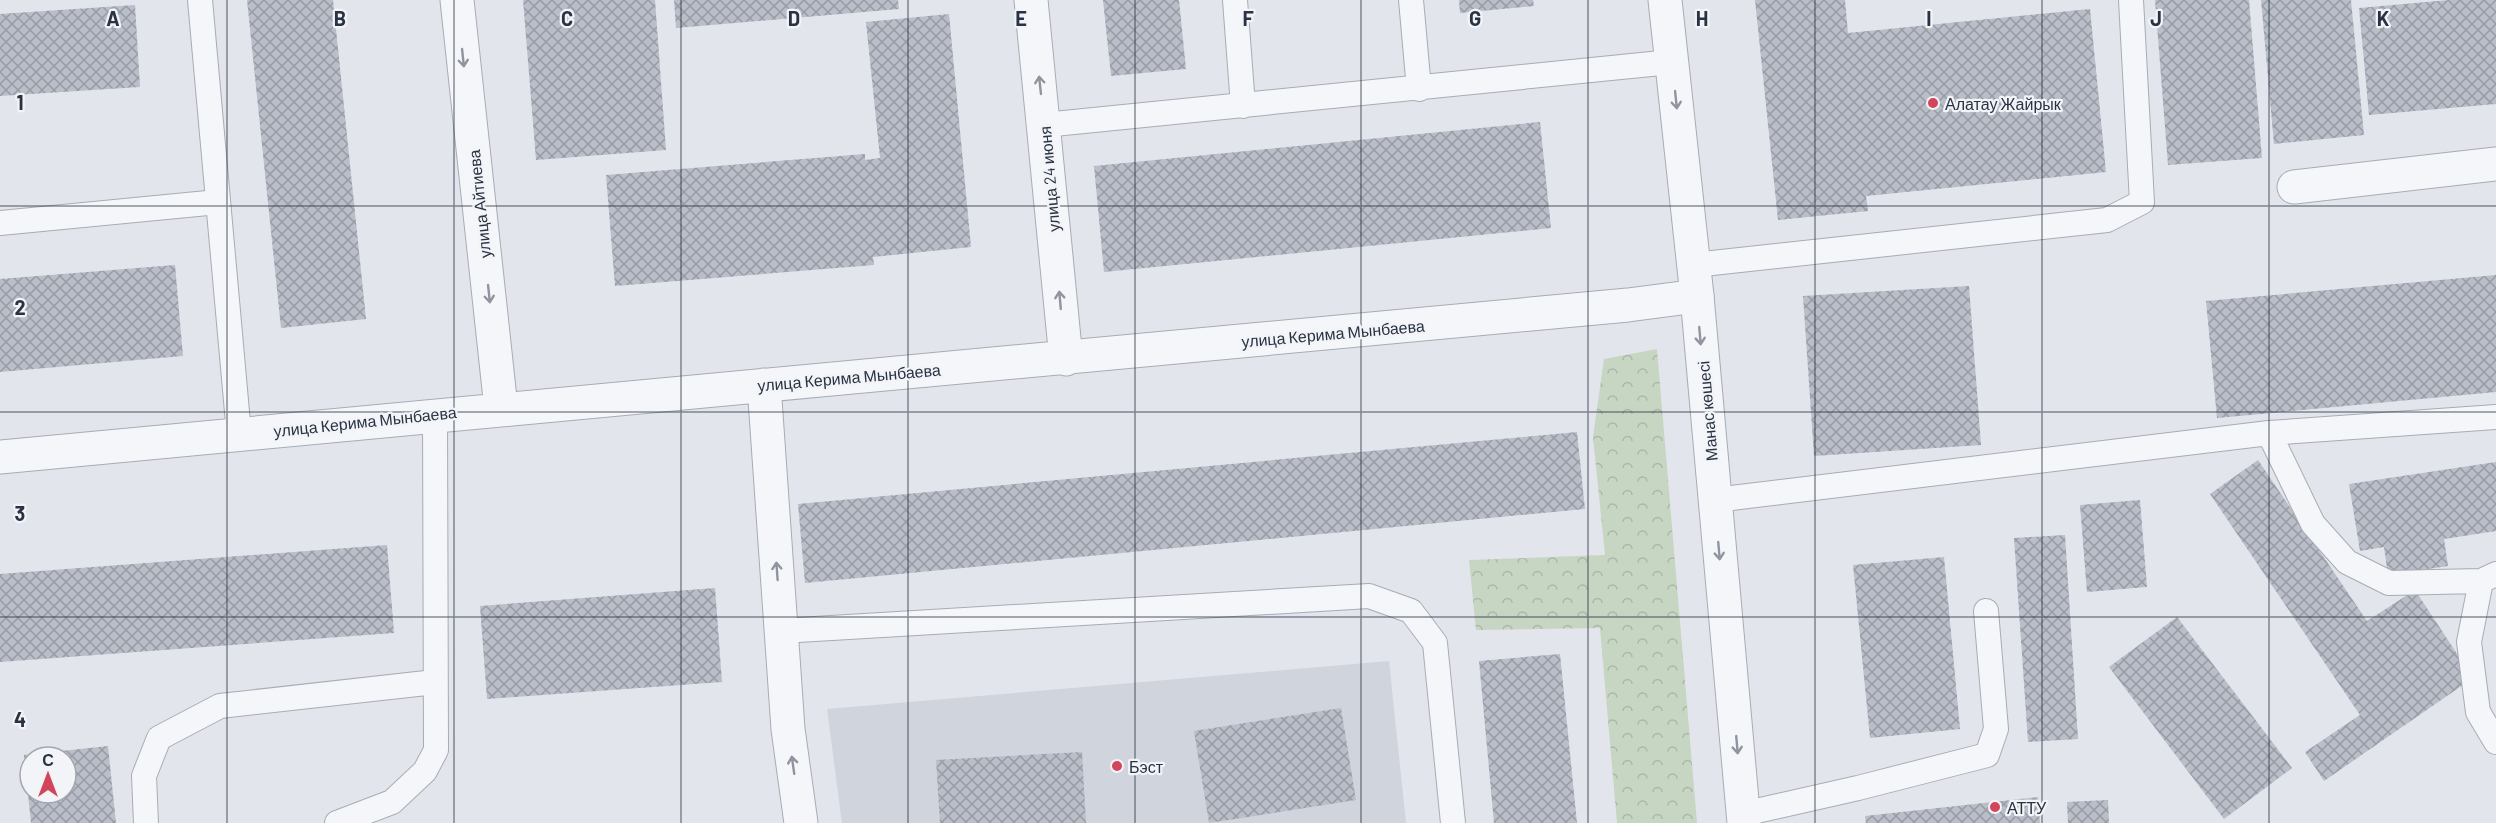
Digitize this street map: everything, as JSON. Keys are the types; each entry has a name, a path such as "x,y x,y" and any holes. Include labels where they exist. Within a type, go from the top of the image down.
{"street":[{"name":"улица Айтиева","path":"457,0 501,408"},
{"name":"улица 24 июня","path":"1031,0 1066,358"},
{"name":"Манас көшесі","path":"1665,0 1695,280 1743,818"},
{"path":"2294,186 2496,164"},
{"name":"улица Керима Мынбаева","path":"0,457 435,414 1628,305 1695,280"},
{"path":"764,385 788,729 801,823"}],"lane":[{"path":"200,0 238,434"},
{"path":"1235,0 1244,106"},
{"path":"1411,0 1419,89"},
{"path":"1695,280 2107,220 2142,202 2131,0"},
{"path":"1044,125 1671,62"},
{"path":"0,223 218,202"},
{"path":"337,823 392,802 425,771 436,750 435,414"},
{"path":"1715,500 2269,433 2496,417"},
{"path":"2269,433 2313,524 2347,562 2389,583 2489,577 2469,642 2478,712 2496,742"},
{"path":"781,631 1369,596 1412,611 1435,643 1453,823"},
{"path":"1743,818 1987,754 1996,729 1986,611"},
{"path":"146,823 144,776 159,738 220,706 435,682"}],"shaded area":[{"name":"Бэст","path":"1389,661 1406,823 842,823 827,709"}],"green space":[{"path":"1657,349 1697,823 1617,823 1600,628 1476,630 1469,560 1605,555 1593,437 1604,359"}],"building":[{"path":"247,0 333,0 366,319 281,328"},
{"path":"523,0 655,0 666,150 536,160"},
{"path":"674,0 898,0 899,9 676,28"},
{"path":"1103,0 1179,0 1186,69 1111,76"},
{"path":"1459,0 1533,0 1534,6 1460,13"},
{"name":"Алатау Жайрык","path":"1755,0 1845,0 1848,33 2090,9 2106,172 1866,196 1868,211 1778,220"},
{"path":"2155,0 2249,0 2262,158 2168,165"},
{"path":"2261,0 2351,0 2364,135 2274,144"},
{"path":"2449,0 2496,0 2496,104 2369,115 2359,8"},
{"path":"135,5 140,87 0,96 0,14"},
{"path":"949,14 971,247 873,257 874,265 615,286 606,175 865,154 865,160 880,158 866,22"},
{"path":"1540,122 1551,228 1104,272 1094,166"},
{"path":"175,265 183,356 0,372 0,279"},
{"path":"2496,275 2496,392 2217,418 2206,301"},
{"path":"1969,286 1981,445 1814,456 1803,296"},
{"path":"1577,432 1585,509 805,583 798,504"},
{"path":"2258,460 2367,621 2415,590 2473,678 2324,781 2305,752 2360,715 2210,494"},
{"path":"2496,462 2496,531 2444,539 2448,566 2388,575 2384,547 2360,551 2349,484"},
{"path":"2140,500 2147,587 2087,592 2080,505"},
{"path":"2065,535 2078,739 2028,742 2014,538"},
{"path":"387,545 394,633 0,662 0,574"},
{"path":"1944,557 1960,729 1870,738 1853,565"},
{"path":"715,588 722,682 487,699 480,606"},
{"path":"2177,617 2292,768 2224,819 2109,667"},
{"path":"1560,654 1577,823 1494,823 1479,661"},
{"path":"1341,708 1356,800 1209,823 1194,731"},
{"path":"108,746 116,823 31,823 29,805 78,805 78,749"},
{"path":"1082,752 1086,823 940,823 936,760"},
{"name":"АТТУ","path":"2038,797 2040,823 1866,823 1865,816"},
{"path":"2108,800 2109,823 2068,823 2067,802"}],"place":[{"name":"Алатау Жайрык","path":"1933,103"},
{"name":"Бэст","path":"1117,766"},
{"name":"АТТУ","path":"1995,807"}]}
